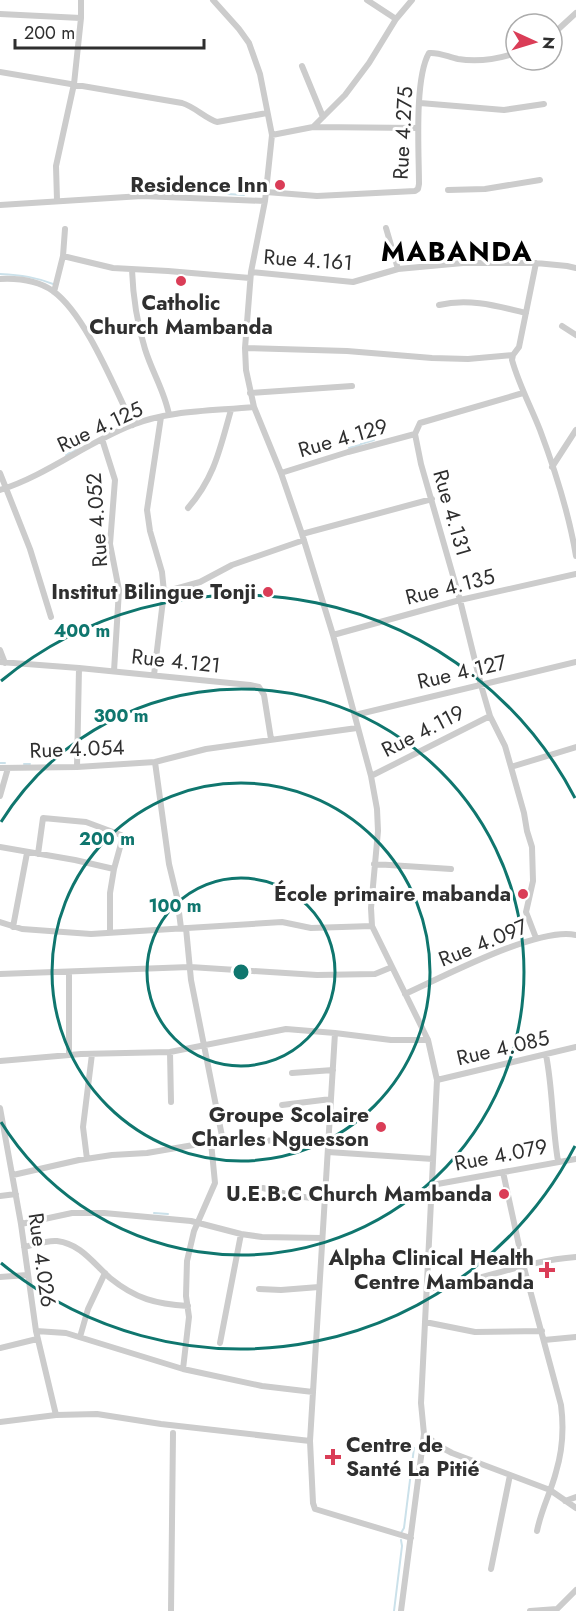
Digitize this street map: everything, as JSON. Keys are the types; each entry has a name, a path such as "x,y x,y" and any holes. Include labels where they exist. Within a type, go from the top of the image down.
{"street":[{"path":"57,200 56,166 74,84 81,0"},
{"path":"213,0 249,43 260,74 272,135 265,201 250,275 245,348 250,393 303,537 333,635 371,776 378,831 371,908 372,926 428,1040 437,1080 421,1403 424,1434 401,1611"},
{"path":"367,0 396,19"},
{"path":"313,127 345,95 396,19 412,0"},
{"path":"564,24 576,13"},
{"path":"0,14 81,18"},
{"name":"Rue 4.275","path":"266,192 317,196 415,191 419,184 418,128 423,68 429,53 466,60 482,60 504,55"},
{"path":"302,66 323,117"},
{"path":"0,72 182,103 217,122 267,113"},
{"path":"420,103 504,110 544,104"},
{"path":"272,135 313,127 418,128"},
{"path":"448,190 493,188 540,180"},
{"path":"0,204 142,196 265,201"},
{"path":"386,228 398,269"},
{"path":"54,292 63,256 65,229"},
{"name":"Rue 4.161","path":"63,256 113,268 132,270 168,270 353,282 398,269 464,263 536,263 576,268"},
{"path":"536,263 519,347 513,355 513,366 540,430 574,529 576,556"},
{"path":"132,270 134,301 145,350 156,380 164,393 169,415"},
{"path":"0,279 28,280 54,292 71,308 87,333 133,424"},
{"path":"439,304 465,301 526,313"},
{"path":"562,326 576,335"},
{"path":"245,348 347,351 444,359 513,355"},
{"path":"250,393 352,386"},
{"path":"415,434 420,423 523,393"},
{"name":"Rue 4.125","path":"2,489 63,462 133,424 169,415 254,407"},
{"path":"188,508 202,491 212,472 231,410"},
{"path":"154,675 164,592 162,572 150,531 147,510 162,417"},
{"path":"552,467 576,430"},
{"name":"Rue 4.129","path":"281,473 415,434"},
{"name":"Rue 4.131","path":"415,434 421,464 460,600 480,685 490,716 505,746 522,802 526,831 532,847 533,881 526,912 536,938"},
{"name":"Rue 4.052","path":"102,439 115,480 110,544 119,590 114,671"},
{"path":"0,473 2,489 30,549 51,617"},
{"path":"164,592 200,582 232,565 303,537 432,499"},
{"name":"Rue 4.135","path":"333,635 460,600 576,574"},
{"path":"0,650 3,663"},
{"name":"Rue 4.127","path":"355,715 576,662"},
{"name":"Rue 4.121","path":"3,663 114,671 259,687 264,695 272,739"},
{"path":"77,767 79,668"},
{"name":"Rue 4.119","path":"371,776 490,716"},
{"name":"Rue 4.054","path":"0,768 77,767 155,762 206,749 357,728"},
{"path":"512,767 576,747"},
{"path":"155,762 169,864 184,928 223,1141"},
{"path":"0,796 8,768"},
{"path":"38,855 43,818 86,822 121,835 122,840 110,893 110,932"},
{"path":"0,847 114,869"},
{"path":"13,927 27,853"},
{"path":"374,864 451,869"},
{"path":"0,922 22,929 77,933 282,922 311,928 372,926"},
{"name":"Rue 4.097","path":"405,994 536,938 556,933 576,935"},
{"path":"0,974 190,967 318,975 375,974 392,968"},
{"path":"69,972 69,1055"},
{"path":"0,1061 69,1055 170,1052 286,1029 391,1040 428,1040"},
{"path":"335,1033 310,1441 313,1503 315,1509 411,1538"},
{"name":"Rue 4.085","path":"437,1080 576,1047"},
{"path":"170,1052 171,1102"},
{"path":"87,1159 82,1127 92,1054"},
{"path":"546,1055 552,1085 554,1135 558,1161"},
{"path":"292,1073 333,1070"},
{"path":"282,1105 331,1099"},
{"name":"Rue 4.026","path":"0,1108 2,1134 13,1175 21,1224 37,1339 56,1414"},
{"path":"13,1175 87,1159 147,1153 211,1142 328,1139"},
{"path":"183,1369 189,1317 186,1296 187,1261 198,1222 215,1183 211,1142"},
{"path":"328,1152 433,1160"},
{"name":"Rue 4.079","path":"432,1185 576,1159"},
{"path":"502,1172 564,1423 556,1472 541,1512 537,1531"},
{"path":"263,1188 325,1200"},
{"path":"0,1196 16,1194"},
{"path":"21,1224 56,1215 87,1212 198,1222 241,1234 262,1237 322,1238"},
{"path":"220,1343 241,1234"},
{"path":"24,1247 51,1241 70,1245 84,1252 105,1273 125,1288 156,1303 188,1306"},
{"path":"427,1289 456,1285 523,1264 576,1257"},
{"path":"80,1337 88,1309 105,1273"},
{"path":"0,1277 27,1275"},
{"path":"259,1289 319,1287"},
{"path":"425,1322 475,1332 542,1331"},
{"path":"36,1331 58,1332 80,1337 183,1369 262,1386 313,1392"},
{"path":"544,1340 576,1337"},
{"path":"0,1348 37,1339"},
{"path":"0,1422 56,1414 97,1414 161,1424 310,1441"},
{"path":"171,1611 173,1432"},
{"path":"424,1434 452,1453 550,1490 576,1508"},
{"path":"491,1569 510,1475"},
{"path":"565,1501 576,1497"},
{"path":"530,1611 557,1609 576,1590"}],"waterway":[{"path":"184,192 200,192"},
{"path":"212,193 224,193"},
{"path":"228,194 244,195"},
{"path":"0,274 28,277 56,285"},
{"path":"361,444 374,440"},
{"path":"349,448 360,445"},
{"path":"66,455 79,447"},
{"path":"0,763 5,763"},
{"path":"24,764 30,764"},
{"path":"154,1213 168,1214"},
{"path":"401,1533 404,1528 414,1448"},
{"path":"394,1611 401,1540"}],"place":[{"name":"Residence Inn","path":"280,185"},
{"name":"Catholic Church Mambanda","path":"181,281"},
{"name":"Institut Bilingue Tonji","path":"268,592"},
{"name":"École primaire mabanda","path":"523,894"},
{"name":"Groupe Scolaire Charles Nguesson","path":"381,1127"},
{"name":"U.E.B.C Church Mambanda","path":"504,1194"},
{"name":"Alpha Clinical Health Centre Mambanda","path":"547,1270"},
{"name":"Centre de Santé La Pitié","path":"333,1457"}],"district":[{"name":"MABANDA","path":"457,251"}]}
